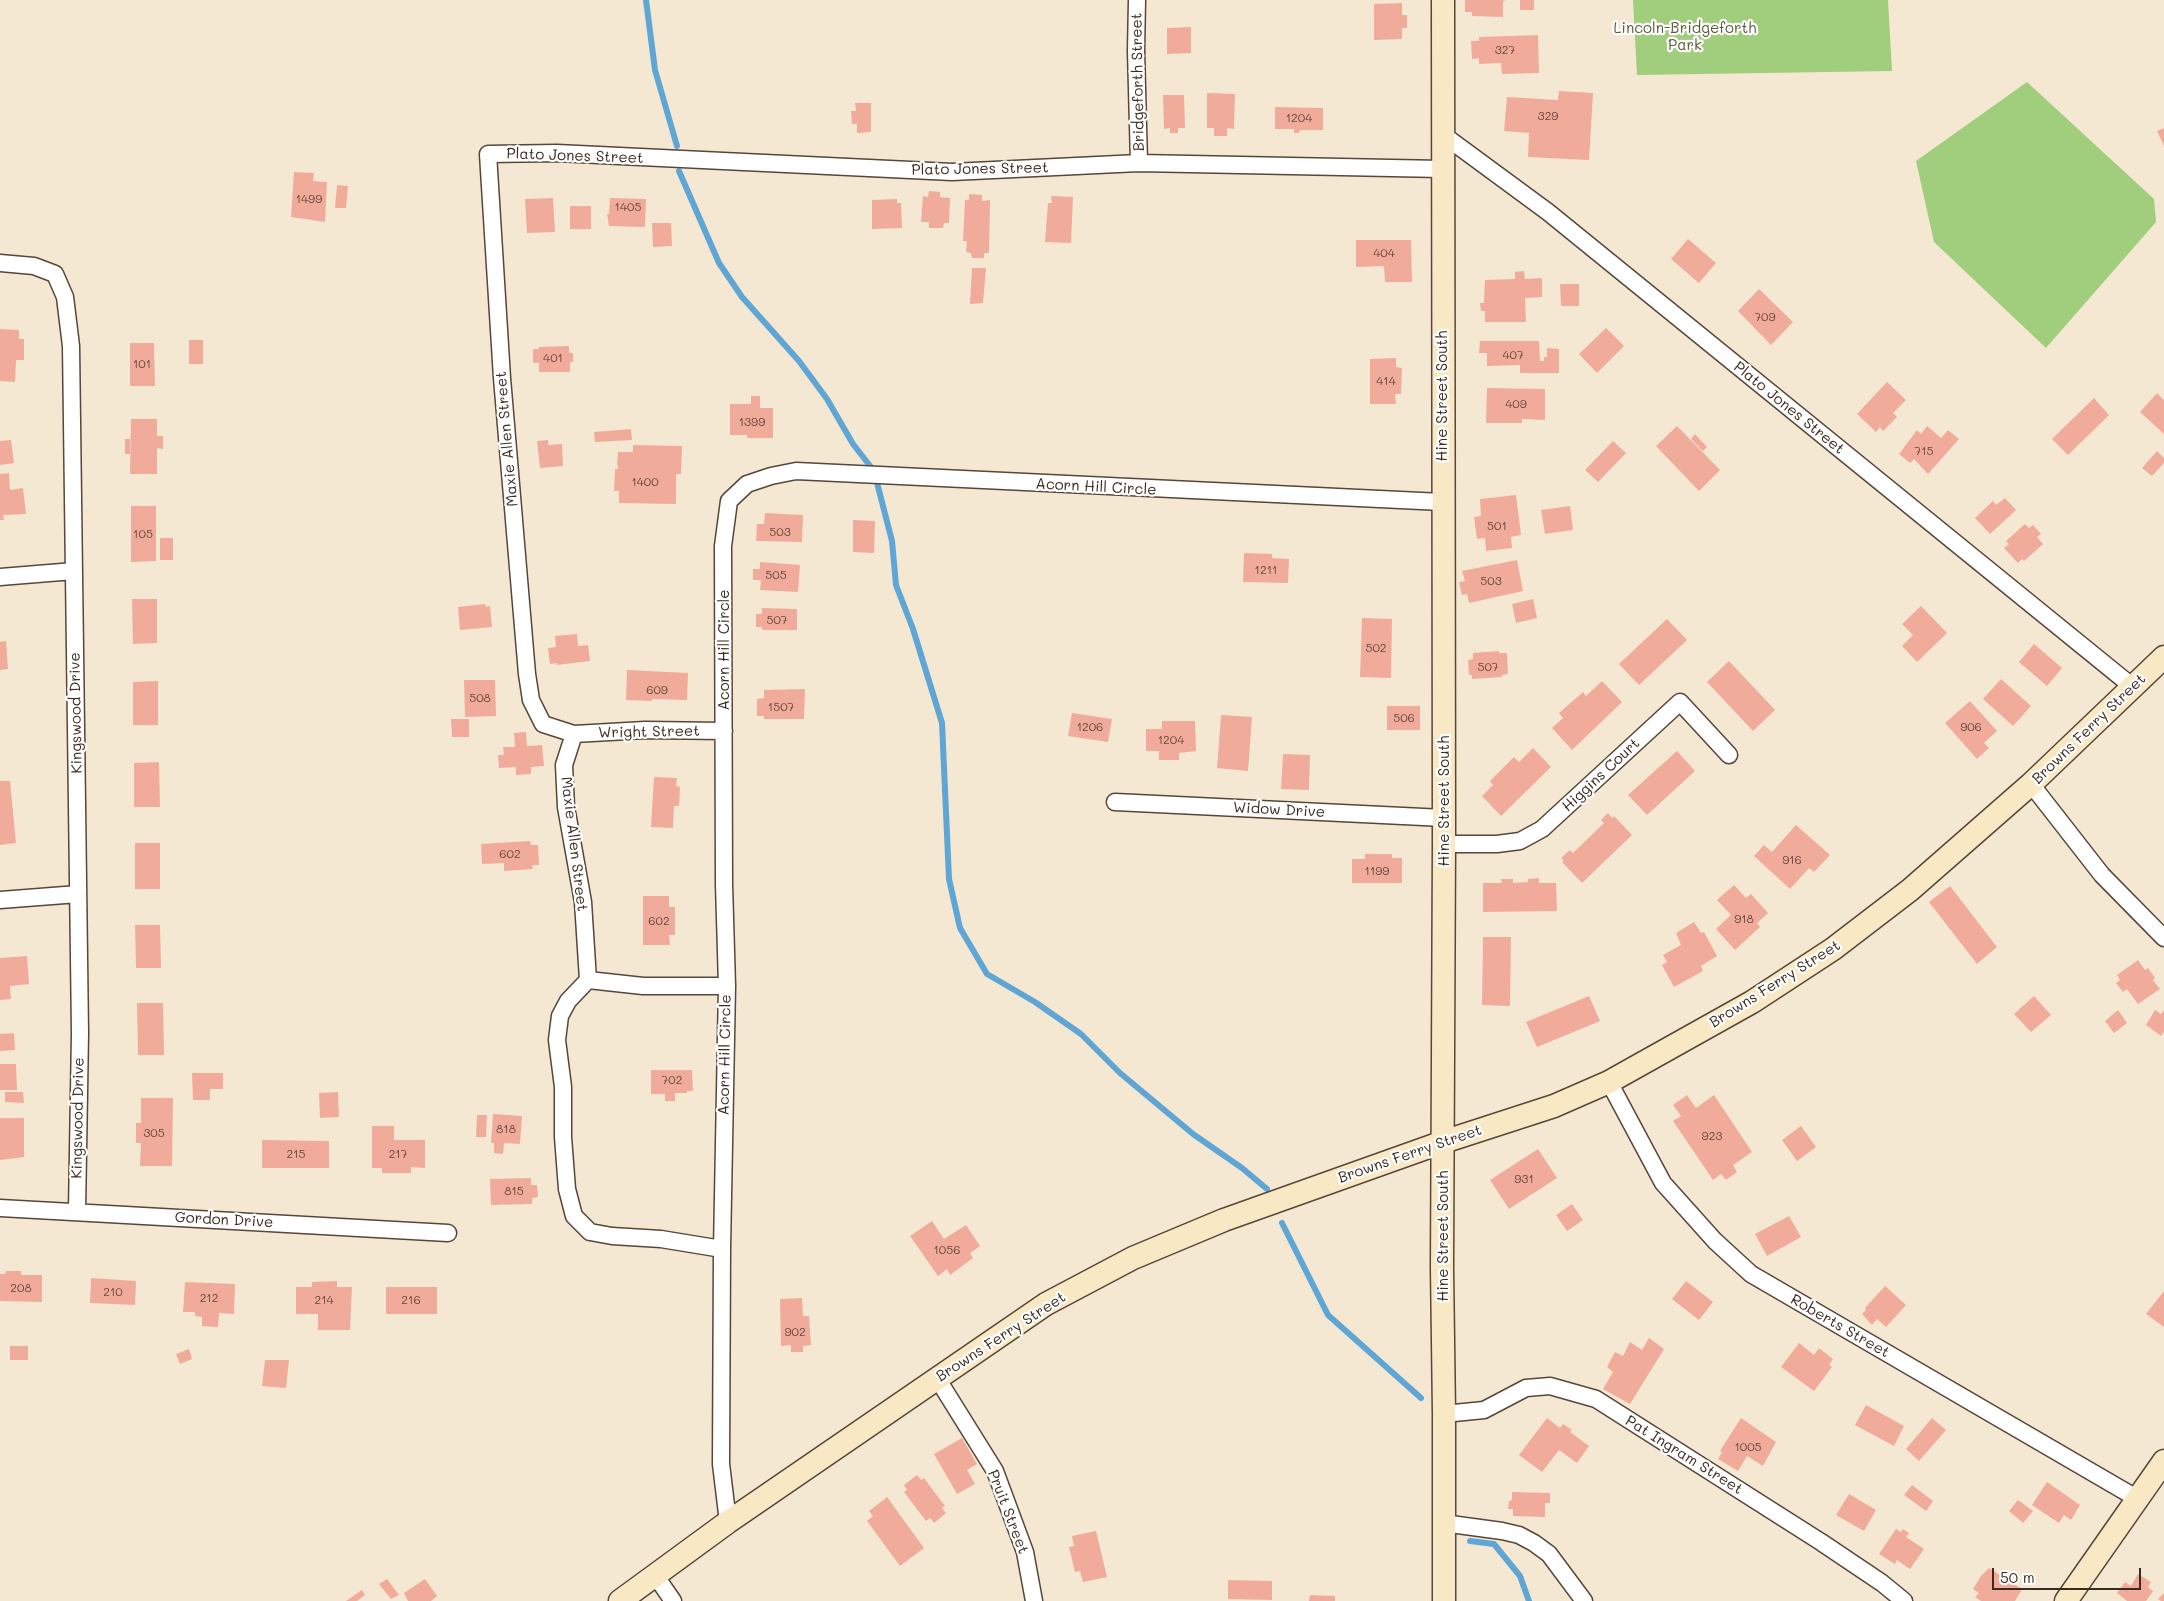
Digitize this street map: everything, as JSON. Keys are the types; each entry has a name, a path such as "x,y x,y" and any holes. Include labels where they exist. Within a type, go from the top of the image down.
{"street":[{"name":"Bridgeforth Street","path":"1137,0 1136,52 1139,163"},
{"name":"Hine Street South","path":"1443,0 1444,1142 1442,1268 1444,1601"},
{"name":"Plato Jones Street","path":"1442,134 1548,212 2133,687"},
{"name":"Plato Jones Street","path":"488,154 557,153 952,172 1139,163 1442,169"},
{"name":"Maxie Allen Street","path":"488,154 502,378 527,674 531,700 543,724 574,734 564,765 566,807 583,902 588,980"},
{"name":"Kingswood Drive","path":"0,263 34,266 55,274 64,297 71,346 80,1033 77,1211"},
{"name":"Acorn Hill Circle","path":"728,1522 722,1464 722,1249 726,986 723,546 729,501 747,484 771,476 796,471 1442,502"},
{"path":"0,577 74,571"},
{"name":"Browns Ferry Street","path":"620,1601 728,1522 1046,1304 1133,1258 1224,1220 1444,1142 1554,1106 1609,1082 1752,1002 1833,948 1910,890 2031,784 2164,657"},
{"name":"Higgins Court","path":"1444,844 1497,844 1520,841 1542,829 1680,702 1729,756"},
{"name":"Wright Street","path":"574,734 645,730 724,731"},
{"path":"2031,784 2102,875 2164,938"},
{"name":"Widow Drive","path":"1115,802 1444,818"},
{"path":"0,900 78,894"},
{"path":"722,1249 661,1239 612,1236 590,1232 574,1216 567,1189 563,1137 563,1087 558,1040 560,1016 568,1001 588,980 643,986 726,986"},
{"name":"Roberts Street","path":"1609,1082 1663,1183 1715,1241 1751,1274 2138,1499"},
{"name":"Gordon Drive","path":"0,1208 448,1233"},
{"name":"Pruit Street","path":"937,1378 995,1471 1025,1552 1034,1601"},
{"name":"Pat Ingram Street","path":"1444,1414 1484,1410 1526,1388 1550,1386 1596,1399 1821,1542 1882,1583 1904,1601"},
{"path":"2066,1601 2164,1461"},
{"path":"1443,1523 1502,1531 1519,1535 1534,1542 1549,1554 1584,1601"},
{"path":"654,1575 673,1601"}],"green space":[{"name":"Lincoln-Bridgeforth Park","path":"1633,0 1888,0 1892,71 1637,75"},
{"path":"2027,82 2154,199 2156,222 2046,348 1934,242 1916,161"}],"building":[{"path":"1465,0 1505,0 1503,2 1503,17 1472,16 1472,12 1465,12"},
{"path":"1520,0 1534,0 1534,10 1520,10"},
{"path":"1402,3 1402,15 1407,15 1407,28 1402,28 1402,39 1374,40 1374,4"},
{"path":"1191,27 1191,53 1167,54 1167,28"},
{"path":"1538,35 1539,73 1502,74 1501,63 1479,64 1479,58 1472,59 1471,41 1479,41 1479,37"},
{"path":"1559,91 1593,93 1589,160 1528,157 1529,133 1504,131 1507,97 1558,100"},
{"path":"1207,93 1235,94 1234,129 1227,128 1227,136 1214,136 1214,128 1207,128"},
{"path":"1163,95 1184,95 1185,128 1178,128 1178,133 1170,133 1170,128 1164,129"},
{"path":"855,103 871,103 871,132 857,133 857,124 852,124 851,111 856,111"},
{"path":"1275,107 1323,108 1323,130 1300,130 1299,133 1294,133 1294,129 1275,129"},
{"path":"2164,128 2164,146 2157,131"},
{"path":"294,172 314,173 313,181 327,182 325,222 291,217"},
{"path":"337,185 348,186 346,208 335,208"},
{"path":"929,191 940,192 940,197 950,198 949,223 944,223 943,228 929,228 929,222 921,222 923,196 928,197"},
{"path":"969,194 982,195 982,201 990,200 989,253 984,253 984,258 972,258 971,253 966,252 967,241 963,241 965,200 969,200"},
{"path":"1051,196 1073,197 1071,243 1045,242 1048,203 1052,203"},
{"path":"553,198 555,232 527,233 525,199"},
{"path":"610,198 646,199 645,227 609,226 607,214 609,214"},
{"path":"897,199 897,203 901,203 902,228 872,229 872,200"},
{"path":"570,206 591,206 591,229 570,229"},
{"path":"652,223 671,223 672,246 653,247"},
{"path":"1688,239 1716,263 1699,283 1671,259"},
{"path":"1356,240 1411,240 1412,282 1385,282 1384,266 1356,267"},
{"path":"972,268 986,268 983,303 970,304"},
{"path":"1524,271 1525,279 1542,278 1542,297 1525,298 1526,322 1485,322 1485,311 1481,311 1480,303 1484,303 1485,280 1515,279 1515,272"},
{"path":"1560,284 1579,284 1579,306 1561,306"},
{"path":"1759,289 1793,322 1771,345 1738,311"},
{"path":"1606,328 1624,346 1597,373 1579,354"},
{"path":"0,329 19,330 19,339 24,339 24,360 16,360 15,382 0,381"},
{"path":"189,340 203,340 203,364 189,364"},
{"path":"1480,341 1539,341 1540,361 1544,361 1544,357 1547,357 1547,348 1559,349 1559,373 1520,373 1520,365 1487,366 1487,353 1479,353"},
{"path":"130,343 154,343 155,386 130,386"},
{"path":"569,346 569,353 573,353 573,362 570,362 570,372 539,372 539,363 533,363 533,349"},
{"path":"1396,358 1396,367 1402,368 1401,394 1395,394 1396,404 1370,404 1370,359"},
{"path":"1887,382 1906,400 1893,413 1897,417 1883,431 1880,427 1876,432 1857,414"},
{"path":"1487,388 1545,389 1545,420 1522,419 1522,423 1486,423"},
{"path":"2157,393 2164,400 2164,434 2140,412"},
{"path":"751,396 760,396 760,408 773,408 773,438 747,438 747,435 730,435 730,404 751,404"},
{"path":"2094,398 2109,415 2068,455 2052,439"},
{"path":"131,419 157,419 157,436 163,436 163,449 157,448 157,474 130,474"},
{"path":"1677,426 1720,470 1699,491 1656,446"},
{"path":"1927,426 1941,438 1948,430 1959,439 1928,474 1914,459 1910,463 1899,454 1917,430 1921,434"},
{"path":"631,429 632,440 595,442 594,432"},
{"path":"1695,434 1707,447 1703,451 1691,439"},
{"path":"125,439 130,439 130,454 125,454"},
{"path":"11,440 14,463 0,465 0,441"},
{"path":"548,440 548,445 562,444 563,466 540,468 537,441"},
{"path":"1613,441 1626,453 1598,482 1585,470"},
{"path":"633,445 682,446 681,474 676,474 676,504 619,503 619,491 614,491 615,469 618,469 618,452 633,452"},
{"path":"2157,451 2164,458 2164,463 2152,476 2142,468"},
{"path":"9,473 10,490 23,488 26,514 3,515 4,520 0,520 0,474"},
{"path":"1516,495 1521,535 1511,537 1512,548 1486,551 1485,538 1477,539 1474,517 1481,516 1480,499"},
{"path":"2005,498 2016,510 1990,534 1975,518 1993,501 1996,505"},
{"path":"131,506 156,506 156,561 131,562"},
{"path":"1570,506 1573,530 1545,534 1541,510"},
{"path":"765,513 803,515 802,542 756,541 757,524 764,524"},
{"path":"853,520 875,521 874,553 853,552"},
{"path":"2025,524 2029,528 2033,525 2041,534 2037,537 2043,544 2024,561 2022,559 2018,563 2004,548 2009,544 2006,541"},
{"path":"160,538 173,538 173,560 160,560"},
{"path":"1244,553 1272,554 1272,558 1289,559 1288,583 1243,582"},
{"path":"1517,560 1523,591 1469,603 1467,594 1462,595 1459,582 1465,581 1462,571"},
{"path":"760,562 800,565 798,592 760,590 761,580 753,580 753,569 760,569"},
{"path":"132,599 157,599 157,643 133,644"},
{"path":"1533,599 1537,618 1516,623 1512,604"},
{"path":"485,604 486,607 490,606 492,627 460,630 458,607"},
{"path":"1921,606 1947,633 1917,662 1902,646 1913,635 1902,624"},
{"path":"762,608 797,609 797,630 762,630 762,627 756,627 756,614 762,614"},
{"path":"1362,618 1392,619 1391,678 1360,677"},
{"path":"1667,619 1687,640 1639,685 1619,664"},
{"path":"577,634 578,646 588,645 590,661 557,665 557,663 550,664 548,648 556,647 555,636"},
{"path":"6,641 8,669 0,670 0,642"},
{"path":"2034,644 2062,668 2047,686 2019,662"},
{"path":"1499,651 1499,653 1507,653 1508,674 1502,675 1502,677 1472,679 1472,675 1469,675 1468,660 1473,659 1473,653"},
{"path":"1729,661 1775,710 1753,731 1707,682"},
{"path":"627,670 688,673 687,700 626,700"},
{"path":"2001,679 2031,706 2013,726 1983,699"},
{"path":"464,680 495,680 496,716 465,717"},
{"path":"158,681 158,725 133,725 133,682"},
{"path":"1602,681 1622,702 1572,750 1552,728 1563,718 1559,713 1583,692 1586,696"},
{"path":"805,689 804,719 764,719 764,716 757,716 757,699 764,698 764,690"},
{"path":"1970,701 1997,731 1984,743 1989,748 1977,759 1945,723"},
{"path":"1387,706 1420,706 1420,730 1387,730"},
{"path":"1072,713 1112,719 1108,742 1068,736"},
{"path":"1221,715 1252,717 1248,771 1217,768"},
{"path":"451,719 469,719 469,737 452,737"},
{"path":"1162,721 1195,721 1196,751 1179,753 1179,760 1159,760 1159,751 1146,751 1146,729 1162,729"},
{"path":"526,732 527,746 542,745 544,766 531,767 531,774 516,775 516,767 499,768 498,755 504,755 503,747 515,747 514,733"},
{"path":"1533,748 1551,767 1501,816 1482,796 1493,785 1490,781 1514,757 1519,762"},
{"path":"1677,751 1695,771 1647,815 1628,795"},
{"path":"1283,754 1310,755 1309,790 1281,789"},
{"path":"159,762 160,807 134,807 134,763"},
{"path":"654,777 677,778 676,786 680,787 679,806 674,806 673,828 651,827"},
{"path":"0,781 10,781 16,843 0,845"},
{"path":"1608,813 1612,818 1614,816 1632,835 1582,883 1562,862 1564,861 1561,858 1570,850 1573,853 1604,823 1601,820"},
{"path":"1796,825 1830,855 1814,872 1809,868 1790,889 1754,856 1764,845 1772,852"},
{"path":"530,841 531,845 538,845 539,865 532,865 533,869 504,871 504,863 482,864 481,844"},
{"path":"135,843 160,843 160,889 135,889"},
{"path":"1365,854 1392,854 1392,858 1402,858 1402,883 1352,883 1352,859 1365,859"},
{"path":"1539,878 1539,883 1556,883 1557,911 1483,912 1483,883 1502,883 1501,879 1513,879 1513,883 1528,882 1528,879"},
{"path":"1734,885 1746,898 1751,894 1768,913 1757,923 1760,927 1735,950 1716,929 1731,915 1717,900"},
{"path":"1950,886 1997,947 1977,964 1929,902"},
{"path":"643,896 669,896 669,907 675,907 675,935 669,935 670,945 643,945"},
{"path":"1694,922 1701,933 1704,932 1717,956 1701,966 1703,971 1674,987 1662,965 1667,962 1663,955 1681,945 1676,933"},
{"path":"135,925 160,925 161,968 136,968"},
{"path":"1483,937 1511,937 1510,1006 1482,1005"},
{"path":"27,956 29,984 10,986 11,999 0,1000 0,958"},
{"path":"2138,960 2145,970 2148,968 2155,978 2153,980 2160,989 2138,1004 2127,989 2123,992 2116,983 2120,980 2117,975"},
{"path":"1589,996 1600,1021 1537,1047 1526,1022"},
{"path":"2034,996 2051,1015 2031,1032 2014,1014"},
{"path":"137,1003 163,1003 164,1055 138,1055"},
{"path":"2118,1010 2127,1023 2114,1033 2105,1021"},
{"path":"2155,1010 2161,1014 2164,1010 2164,1032 2161,1036 2146,1025"},
{"path":"14,1033 15,1050 0,1051 0,1034"},
{"path":"0,1064 16,1064 17,1090 0,1090"},
{"path":"651,1070 692,1070 693,1091 675,1093 675,1101 665,1101 665,1094 651,1094"},
{"path":"192,1073 223,1073 223,1089 210,1089 210,1100 193,1100"},
{"path":"5,1092 23,1092 24,1103 5,1102"},
{"path":"338,1092 339,1117 320,1118 319,1093"},
{"path":"1687,1095 1696,1108 1714,1095 1752,1152 1733,1165 1737,1172 1726,1180 1721,1174 1713,1180 1673,1121 1681,1116 1673,1105"},
{"path":"141,1098 173,1098 172,1166 140,1166 141,1143 136,1143 136,1123 141,1123"},
{"path":"493,1114 522,1116 520,1144 504,1143 503,1154 494,1153 494,1143 491,1143"},
{"path":"477,1115 487,1115 486,1137 476,1137"},
{"path":"0,1118 24,1118 24,1157 0,1160"},
{"path":"372,1126 394,1126 394,1140 425,1140 425,1168 411,1167 411,1173 382,1173 382,1168 372,1168"},
{"path":"1801,1126 1816,1147 1797,1161 1782,1140"},
{"path":"262,1140 329,1141 329,1168 262,1168"},
{"path":"1538,1149 1557,1178 1509,1209 1490,1180"},
{"path":"531,1178 531,1185 537,1185 538,1197 532,1198 532,1204 491,1205 490,1179"},
{"path":"1572,1204 1583,1220 1567,1231 1556,1215"},
{"path":"1789,1216 1801,1237 1767,1256 1755,1234"},
{"path":"932,1221 944,1239 966,1225 980,1246 970,1253 973,1258 950,1275 947,1269 938,1276 910,1236"},
{"path":"6,1271 21,1271 21,1275 42,1275 42,1302 0,1301 0,1274 5,1274"},
{"path":"91,1278 136,1281 135,1305 90,1303"},
{"path":"337,1281 337,1287 352,1287 350,1330 318,1330 318,1314 296,1314 296,1287 312,1287 312,1282"},
{"path":"1686,1281 1713,1302 1699,1320 1672,1299"},
{"path":"185,1282 235,1284 234,1314 219,1313 218,1327 202,1326 202,1317 195,1316 195,1312 183,1312"},
{"path":"1885,1286 1906,1305 1886,1327 1877,1319 1872,1325 1862,1314"},
{"path":"386,1287 437,1287 437,1314 386,1314"},
{"path":"2164,1291 2164,1327 2146,1314"},
{"path":"802,1298 803,1316 809,1316 811,1345 803,1346 803,1352 791,1352 791,1345 781,1346 780,1299"},
{"path":"1649,1338 1664,1349 1630,1404 1603,1389 1613,1372 1607,1367 1615,1352 1623,1356 1630,1342 1642,1350"},
{"path":"1799,1343 1814,1355 1819,1348 1833,1359 1829,1365 1832,1367 1814,1391 1781,1367"},
{"path":"10,1346 28,1346 28,1360 10,1360"},
{"path":"189,1349 192,1359 180,1364 176,1354"},
{"path":"265,1360 289,1360 286,1388 262,1386"},
{"path":"1866,1405 1904,1426 1894,1446 1855,1425"},
{"path":"1547,1418 1560,1428 1563,1424 1572,1430 1570,1432 1589,1446 1577,1463 1559,1450 1542,1472 1519,1455"},
{"path":"1741,1418 1776,1442 1763,1466 1747,1456 1738,1471 1718,1459 1722,1452 1720,1451"},
{"path":"1932,1418 1946,1430 1919,1461 1906,1449"},
{"path":"962,1438 977,1464 967,1470 975,1484 957,1494 934,1454"},
{"path":"917,1475 921,1480 924,1478 945,1506 942,1508 946,1513 934,1523 930,1518 926,1521 904,1492 907,1490 904,1485"},
{"path":"2047,1482 2080,1505 2071,1520 2064,1515 2059,1523 2032,1505"},
{"path":"1912,1485 1933,1501 1926,1511 1904,1495"},
{"path":"1512,1492 1550,1493 1550,1503 1545,1503 1545,1517 1513,1516 1513,1509 1508,1509 1509,1501 1512,1500"},
{"path":"1849,1494 1876,1510 1864,1531 1836,1515"},
{"path":"887,1497 924,1548 900,1566 867,1521 873,1516 869,1511"},
{"path":"2018,1500 2033,1511 2023,1523 2009,1511"},
{"path":"1896,1529 1901,1532 1903,1529 1909,1533 1906,1537 1924,1549 1910,1569 1897,1560 1895,1564 1879,1554"},
{"path":"1096,1531 1107,1577 1083,1582 1080,1571 1075,1572 1069,1547 1074,1546 1072,1536"},
{"path":"1989,1568 2022,1589 2015,1601 1981,1601 1975,1597 1979,1593 1973,1589 1981,1576"},
{"path":"2138,1574 2151,1582 2148,1587 2153,1591 2146,1601 2127,1601 2117,1593 2125,1582 2131,1586"},
{"path":"387,1579 399,1595 391,1599 379,1584"},
{"path":"425,1579 437,1596 431,1601 408,1601 404,1593"},
{"path":"1228,1580 1272,1581 1272,1600 1228,1599"},
{"path":"362,1590 365,1595 357,1601 346,1601"},
{"path":"2164,1593 2164,1601 2161,1601 2158,1599"},
{"path":"1310,1595 1335,1596 1335,1601 1309,1601"}],"waterway":[{"path":"646,0 655,70 677,146"},
{"path":"679,171 719,263 742,297 799,361 827,399 853,444 874,471 892,541 896,585 913,629 942,723 949,879 960,928 987,974 1035,1002 1081,1034 1120,1073 1193,1134 1242,1168 1267,1189"},
{"path":"1282,1223 1328,1315 1421,1398"},
{"path":"1470,1541 1494,1544 1520,1576 1529,1601"}]}
